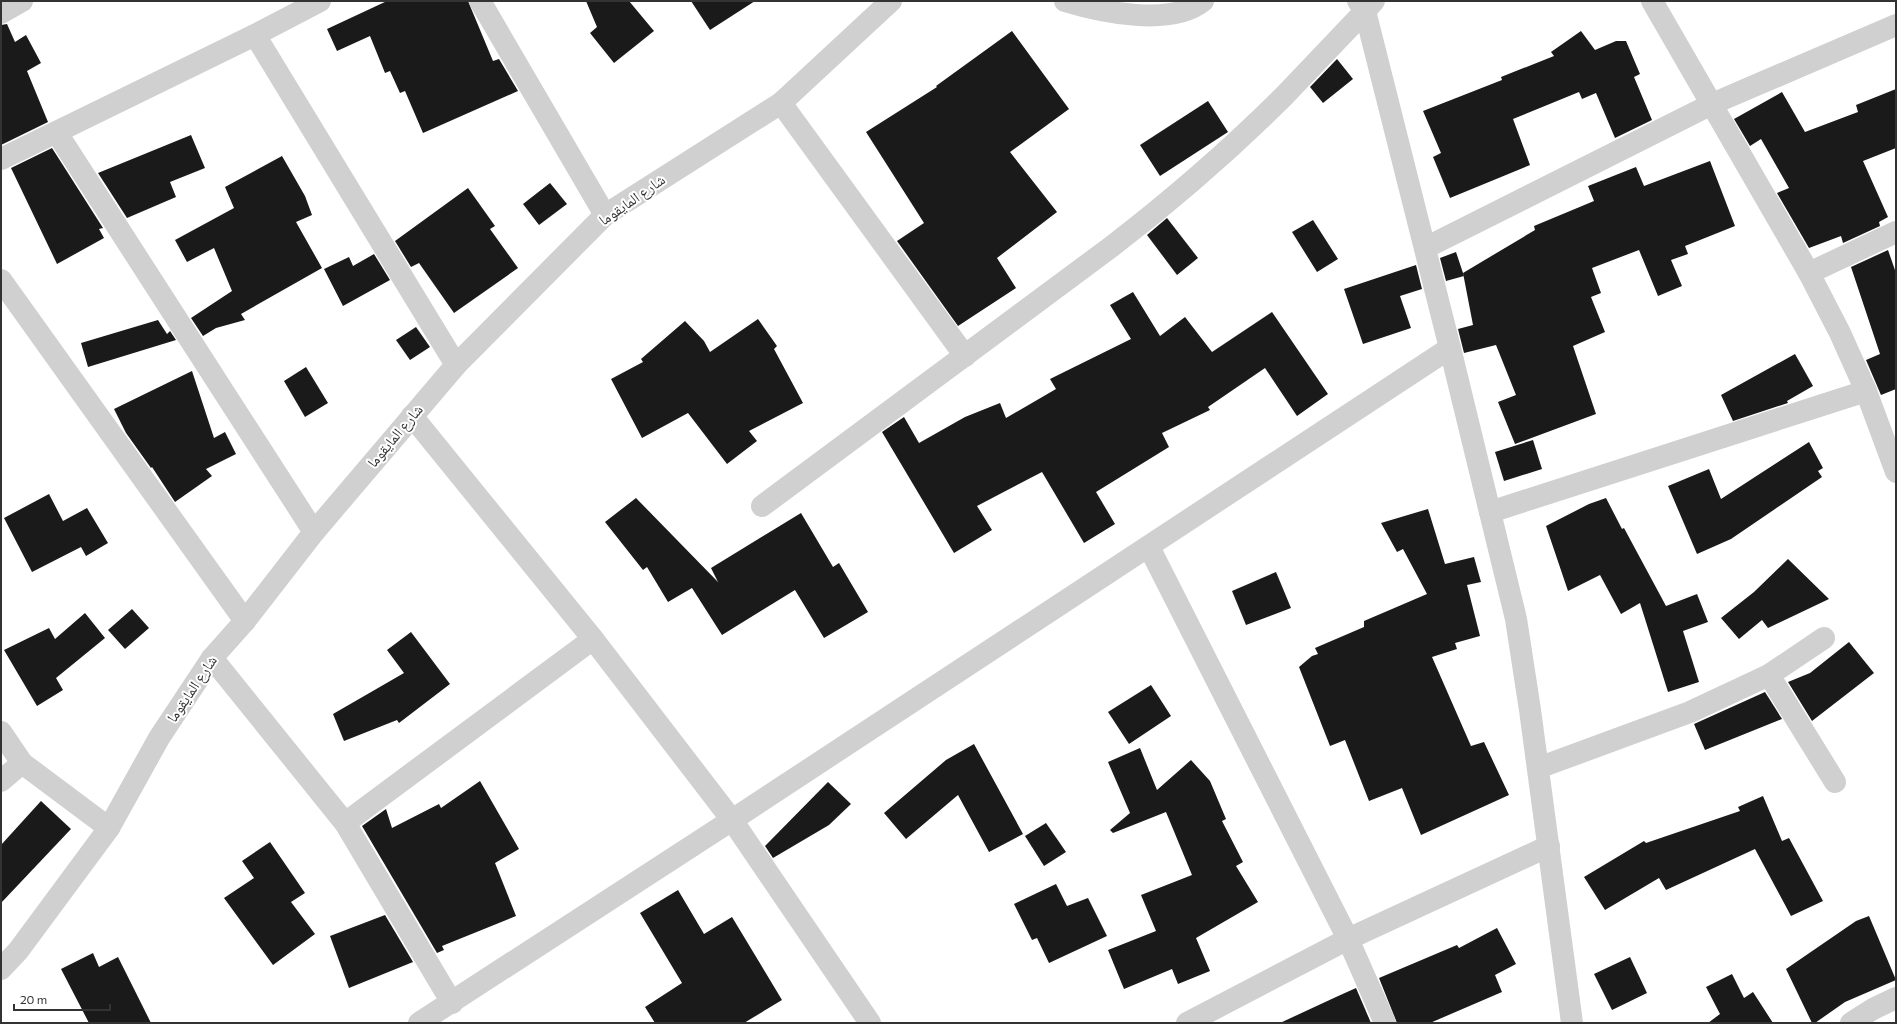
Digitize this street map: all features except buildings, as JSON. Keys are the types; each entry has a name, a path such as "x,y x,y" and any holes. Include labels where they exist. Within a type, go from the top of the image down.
{"street":[{"path":"1,13 22,1"},
{"path":"1,158 57,133 255,35 320,1"},
{"path":"480,1 605,215"},
{"name":"شارع المايقوما","path":"1,969 18,951 109,828 159,738 212,658 245,621 314,532 456,365 605,215 781,103 891,1"},
{"path":"1065,1 1107,11 1145,15 1172,14 1188,10 1203,1"},
{"path":"1652,1 1809,273 1840,333 1866,391 1896,472"},
{"path":"1366,4 1516,620 1549,846 1572,1023"},
{"path":"762,506 1111,247 1201,174 1284,95 1366,4"},
{"path":"1425,248 1712,104 1896,25"},
{"path":"255,35 456,365"},
{"path":"781,103 965,356"},
{"path":"57,133 314,532"},
{"path":"1809,273 1896,232"},
{"path":"1,280 245,621"},
{"path":"419,1023 452,1003 1149,547 1450,348"},
{"path":"1490,512 1866,391"},
{"path":"412,416 593,639 732,820 870,1023"},
{"path":"1149,547 1348,938 1385,1023"},
{"path":"1538,768 1690,712 1769,675 1824,638"},
{"path":"345,823 593,639"},
{"path":"212,658 345,823 452,1003"},
{"path":"1769,675 1835,782"},
{"path":"1,732 22,763 109,828"},
{"path":"1,781 22,763"},
{"path":"1187,1023 1348,938 1549,846"},
{"path":"1851,1023 1873,1009 1896,998"}]}
